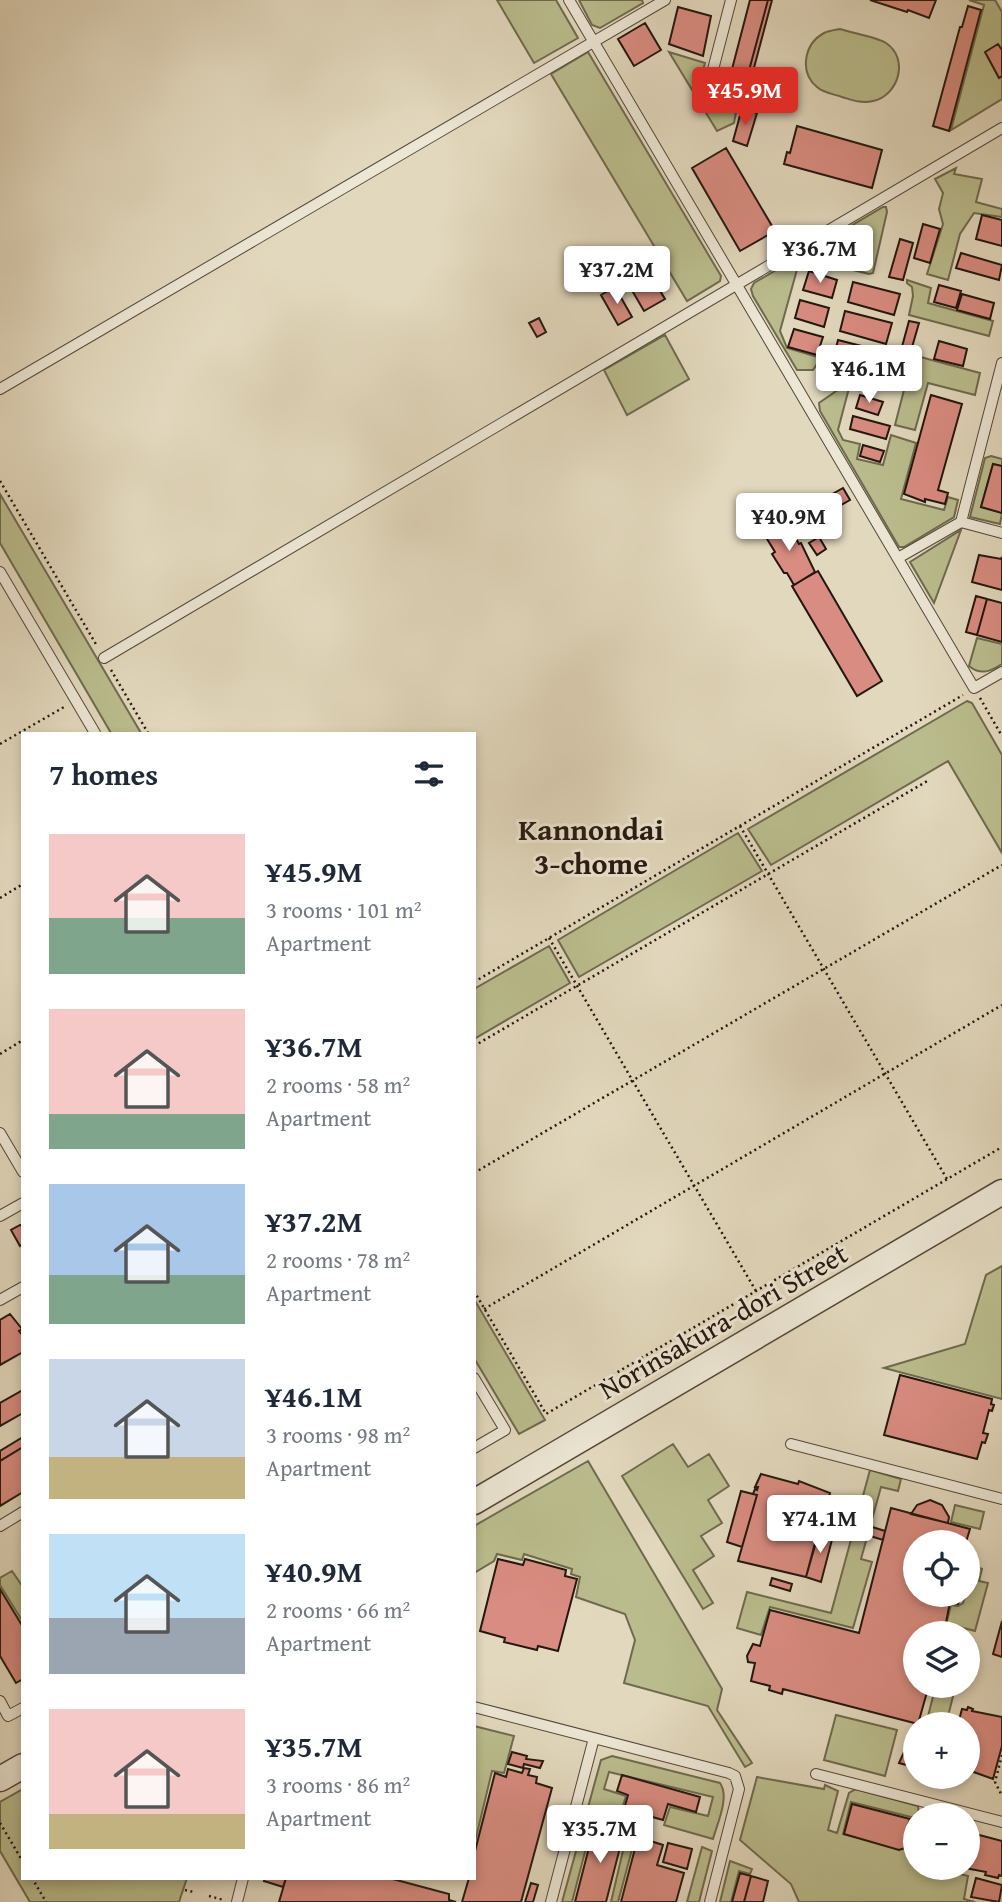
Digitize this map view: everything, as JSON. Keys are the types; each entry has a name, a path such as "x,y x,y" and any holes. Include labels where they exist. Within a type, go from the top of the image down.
{"street":[{"name":"Norinsakura-dori Street","path":"476,1501 1002,1192"},
{"path":"0,1779 21,1767"}],"lane":[{"path":"569,0 974,688 1002,672"},
{"path":"0,389 665,0"},
{"path":"730,0 709,85 713,90 760,104"},
{"path":"104,658 1002,128"},
{"path":"961,522 1002,363"},
{"path":"898,558 961,522 1002,533"},
{"path":"0,572 94,732"},
{"path":"0,1133 21,1169"},
{"path":"0,1216 21,1204"},
{"path":"0,1300 21,1288"},
{"path":"476,1381 505,1430 476,1447"},
{"path":"791,1444 1002,1499"},
{"path":"0,1526 21,1513"},
{"path":"0,1702 8,1716 21,1709"},
{"path":"476,1707 735,1776 739,1789 709,1902"},
{"path":"551,1902 594,1738"},
{"path":"816,1774 1002,1822"},
{"path":"237,1902 242,1880"}],"path":[{"path":"0,481 147,732"},
{"path":"476,981 974,688 1002,736"},
{"path":"0,744 76,700"},
{"path":"476,1045 929,780"},
{"path":"740,826 947,1179"},
{"path":"476,1172 1002,865"},
{"path":"0,898 21,885"},
{"path":"549,938 756,1291"},
{"path":"484,1309 1002,1005"},
{"path":"0,1054 21,1043"},
{"path":"476,1295 546,1414 1002,1147"},
{"path":"1002,1755 995,1782 1002,1796"},
{"path":"0,1823 21,1859"},
{"path":"33,1880 46,1902"},
{"path":"186,1890 194,1892"},
{"path":"209,1896 230,1902"}],"green space":[{"path":"497,0 556,0 578,38 534,63"},
{"path":"579,0 642,0 643,3 600,28 592,25"},
{"path":"969,0 995,0 1002,12 1002,99 951,130 984,5"},
{"path":"840,29 886,43 898,58 898,76 889,92 882,98 861,102 822,91 811,81 806,66 808,51 824,33"},
{"path":"588,52 721,276 720,281 687,301 551,74"},
{"path":"669,52 705,63 697,85 705,98 737,107 734,123 717,131"},
{"path":"956,168 954,174 982,179 976,202 1002,209 1002,217 974,213 960,234 948,280 927,274 943,224 939,209 943,193 935,179"},
{"path":"886,207 887,212 873,273 808,259 802,260 798,266 780,331 787,348 821,358 813,370 797,370 753,296 751,289 754,283"},
{"path":"907,280 931,288 928,303 993,321 989,336 909,315 913,296 912,287"},
{"path":"665,335 689,379 627,415 604,370"},
{"path":"913,355 980,373 975,395 928,383 915,430 895,425"},
{"path":"842,387 849,388 838,430 843,440 860,444 857,459 883,465 891,435 916,443 901,499 944,510 948,497 958,500 954,517 904,547 899,547 820,411 819,403"},
{"path":"991,456 1002,459 1002,466 993,464 981,507 1002,513 1000,524 970,517 985,458"},
{"path":"0,494 140,732 110,732 0,543"},
{"path":"961,530 934,603 910,562"},
{"path":"977,638 1002,644 1002,664 986,671 978,671 969,666"},
{"path":"967,701 972,703 1002,755 1002,853 948,761 771,865 748,829"},
{"path":"738,833 762,871 579,977 558,940"},
{"path":"549,946 570,983 476,1038 476,988"},
{"path":"1002,1266 1002,1399 884,1368 965,1344 986,1275"},
{"path":"476,1302 545,1420 519,1434 476,1361"},
{"path":"673,1444 688,1467 709,1454 729,1486 708,1500 722,1523 701,1536 714,1556 693,1570 713,1603 703,1609 622,1476"},
{"path":"588,1461 722,1689 717,1710 752,1763 745,1767 708,1706 624,1683 635,1640 625,1614 576,1597 580,1577 571,1574 572,1569 524,1554 522,1560 497,1554 494,1561 476,1572 476,1525"},
{"path":"870,1470 901,1479 898,1491 881,1487 861,1559 872,1562 853,1628 770,1607 761,1635 737,1628 747,1592 831,1613"},
{"path":"955,1505 984,1512 980,1529 951,1522"},
{"path":"12,1571 21,1584 21,1619 0,1585 0,1578"},
{"path":"980,1581 988,1583 978,1621 947,1621 950,1607 980,1607"},
{"path":"933,1698 953,1698 949,1712 929,1712"},
{"path":"836,1715 897,1730 885,1776 824,1760"},
{"path":"476,1726 514,1736 504,1773 492,1771 476,1838"},
{"path":"612,1756 720,1783 724,1796 713,1839 664,1825 670,1807 708,1816 713,1797 609,1772 604,1789 626,1796 616,1827 593,1821 572,1902 562,1902 601,1760"},
{"path":"757,1777 824,1789 825,1785 838,1791 828,1830 837,1833 849,1793 856,1789 907,1803 903,1803 903,1815 851,1802 843,1834 903,1849 903,1880 967,1880 964,1899 975,1902 799,1902 791,1884 740,1840"},
{"path":"21,1790 21,1880 186,1880 179,1902 30,1902 0,1851 0,1802"},
{"path":"629,1825 638,1827 618,1902 611,1902"},
{"path":"702,1847 712,1851 699,1902 687,1902"},
{"path":"730,1861 752,1869 750,1874 739,1871 731,1902 720,1902"}],"building":[{"path":"750,0 768,0 747,78 731,73"},
{"path":"768,0 772,0 751,79 747,78"},
{"path":"870,0 936,0 929,18"},
{"path":"968,6 981,10 949,131 933,126"},
{"path":"678,7 711,16 703,56 669,44"},
{"path":"645,23 661,50 634,66 618,39"},
{"path":"998,44 1002,50 1002,76 999,78 985,52"},
{"path":"742,108 757,113 747,146 733,141"},
{"path":"797,126 882,150 872,188 784,164 787,152 790,153"},
{"path":"726,148 775,231 740,251 692,168"},
{"path":"982,215 1002,220 1002,246 976,239"},
{"path":"923,224 940,229 930,263 914,258"},
{"path":"900,239 913,243 903,280 889,277"},
{"path":"961,253 1002,265 999,280 956,268"},
{"path":"646,268 665,299 644,311 626,280"},
{"path":"809,271 837,280 832,298 803,290"},
{"path":"853,282 900,294 894,315 848,302"},
{"path":"939,285 961,291 956,308 934,302"},
{"path":"615,287 632,317 618,325 601,295"},
{"path":"962,294 994,303 990,319 957,310"},
{"path":"800,300 829,308 824,327 795,318"},
{"path":"845,311 892,323 886,344 840,331"},
{"path":"539,318 546,332 537,337 529,323"},
{"path":"909,321 919,323 906,368 897,365"},
{"path":"794,329 823,337 817,355 788,347"},
{"path":"838,340 885,352 880,373 833,360"},
{"path":"939,341 967,349 963,366 934,359"},
{"path":"860,395 883,402 878,415 856,408"},
{"path":"931,395 962,404 938,490 948,493 945,504 925,499 925,502 904,494"},
{"path":"853,416 890,426 886,439 850,429"},
{"path":"863,445 884,451 880,462 860,456"},
{"path":"993,464 1002,466 1002,513 981,507"},
{"path":"843,488 850,500 811,522 804,510"},
{"path":"786,521 799,544 801,543 815,572 794,585 772,554 775,552 764,534 776,524"},
{"path":"819,537 826,549 817,555 809,543"},
{"path":"979,555 1002,557 1002,590 972,582"},
{"path":"818,571 882,681 857,696 792,586"},
{"path":"976,596 987,599 977,635 966,632"},
{"path":"987,599 1002,603 1002,642 977,635"},
{"path":"21,1225 20,1246 11,1230"},
{"path":"10,1314 21,1328 21,1353 0,1365 0,1320"},
{"path":"900,1375 992,1399 991,1404 994,1405 992,1411 989,1410 983,1433 988,1434 985,1443 982,1442 977,1459 884,1435"},
{"path":"21,1391 21,1414 0,1426 0,1403"},
{"path":"21,1438 21,1448 0,1461 0,1451"},
{"path":"21,1448 21,1493 0,1506 0,1461"},
{"path":"761,1474 798,1484 799,1481 830,1493 806,1577 738,1561 757,1495 753,1494 755,1489 757,1490 758,1487 755,1487"},
{"path":"741,1491 757,1495 742,1547 727,1542"},
{"path":"930,1500 942,1505 949,1517 948,1523 911,1514 917,1505"},
{"path":"891,1508 970,1529 903,1530 903,1607 949,1607 946,1621 903,1621 903,1698 925,1698 921,1712 903,1712 903,1720 783,1689 782,1694 769,1690 770,1686 751,1681 755,1663 748,1662 747,1656 753,1644 760,1646 770,1610 859,1633"},
{"path":"869,1526 885,1531 883,1540 867,1535"},
{"path":"819,1528 834,1532 821,1582 806,1577"},
{"path":"498,1559 523,1565 525,1559 566,1570 565,1576 577,1579 558,1651 538,1646 537,1650 504,1642 505,1638 480,1631"},
{"path":"772,1578 792,1584 790,1591 770,1585"},
{"path":"0,1589 21,1624 21,1680 16,1683 0,1656"},
{"path":"1002,1621 1002,1657 993,1654"},
{"path":"968,1707 977,1712 961,1712 962,1709 967,1710"},
{"path":"980,1713 1002,1717 1002,1746 993,1779 980,1774"},
{"path":"512,1752 527,1756 526,1759 543,1761 540,1768 524,1764 523,1768 508,1764"},
{"path":"524,1768 530,1769 528,1775 537,1777 536,1783 552,1788 521,1902 462,1902 468,1880 476,1880 476,1847 495,1773 506,1777 508,1769 522,1773"},
{"path":"622,1775 700,1797 696,1812 668,1804 663,1820 624,1809 628,1795 617,1791"},
{"path":"852,1804 903,1817 903,1849 899,1850 844,1834"},
{"path":"595,1824 624,1832 606,1902 575,1902"},
{"path":"980,1835 1002,1841 1002,1876 999,1875 998,1878 985,1875 986,1872 980,1871"},
{"path":"638,1837 663,1845 657,1865 684,1873 676,1902 621,1902"},
{"path":"668,1843 692,1849 687,1869 663,1862"},
{"path":"740,1873 751,1876 744,1902 732,1902"},
{"path":"751,1876 768,1881 763,1902 744,1902"},
{"path":"264,1880 285,1880 283,1887"},
{"path":"285,1880 396,1880 449,1894 449,1900 456,1902 279,1902"},
{"path":"975,1880 1002,1885 999,1902 971,1897"},
{"path":"531,1883 538,1885 533,1902 525,1902"}],"district":[{"name":"Kannondai 3-chome","path":"591,847"}]}
